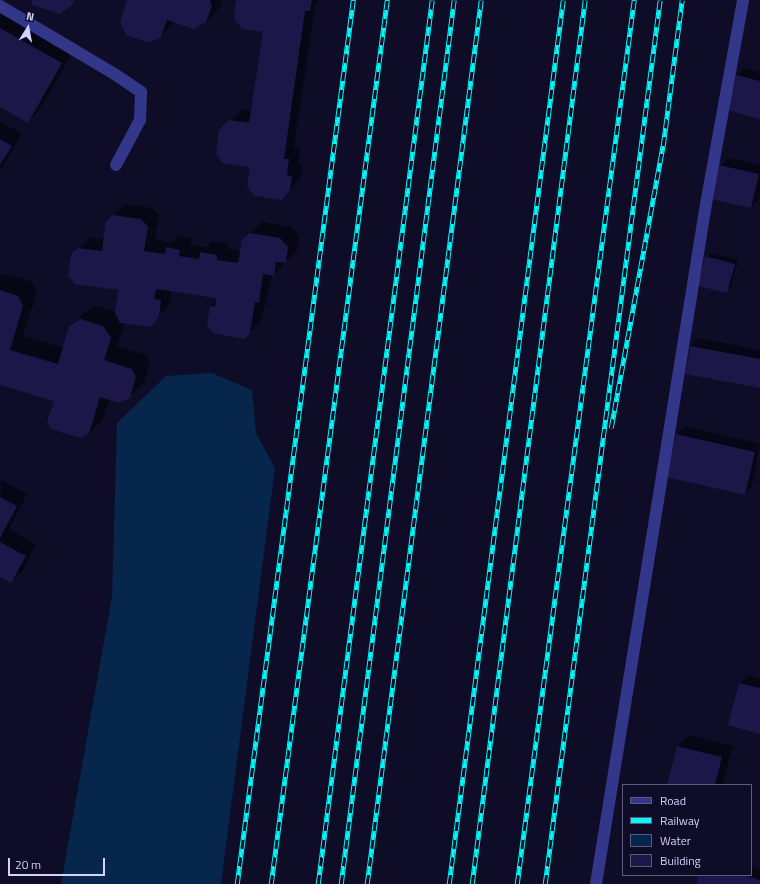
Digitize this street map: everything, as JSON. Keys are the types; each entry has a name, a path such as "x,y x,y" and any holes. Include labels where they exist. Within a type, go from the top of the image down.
{"street":[{"path":"596,884 706,204 743,0"},
{"path":"0,6 113,73 141,92 140,120 116,165"}],"water":[{"path":"212,373 252,390 256,433 275,468 221,884 61,884 112,596 117,423 166,376"}],"building":[{"path":"31,0 74,0 72,5 60,14 33,5"},
{"path":"127,0 210,0 212,6 206,22 194,29 167,20 161,37 149,43 126,35 120,22"},
{"path":"236,0 312,0 310,11 305,11 284,159 289,159 287,175 292,176 290,190 282,200 255,196 247,187 250,167 222,163 216,153 219,130 229,120 249,123 263,32 242,29 234,19"},
{"path":"0,28 62,63 28,123 0,107"},
{"path":"736,75 760,81 760,119 727,110"},
{"path":"0,139 12,146 0,165"},
{"path":"719,165 759,174 751,208 711,199"},
{"path":"113,215 141,219 148,227 144,251 165,254 166,247 180,250 179,256 199,259 200,252 217,255 217,260 238,263 242,239 250,233 280,238 288,247 286,263 276,262 274,276 263,274 259,303 255,302 250,333 244,339 213,333 207,325 210,306 215,307 216,298 156,289 154,299 161,300 159,316 151,327 120,323 115,313 118,290 75,284 68,276 71,254 78,248 102,251 106,221"},
{"path":"705,256 735,264 727,293 698,286"},
{"path":"0,290 18,296 23,306 10,350 58,364 69,326 81,319 103,326 111,338 104,360 132,369 136,377 130,398 119,403 100,397 89,434 80,438 51,429 47,422 54,401 0,385"},
{"path":"690,346 760,359 760,388 685,374"},
{"path":"676,434 755,452 745,495 666,477"},
{"path":"0,497 17,506 0,538"},
{"path":"0,542 26,556 11,583 0,577"},
{"path":"739,683 760,688 760,734 728,725"},
{"path":"677,746 722,757 715,784 667,784"},
{"path":"698,876 747,876 760,880 760,884 696,884"}],"railway":[{"path":"237,884 353,0"},
{"path":"271,884 387,0"},
{"path":"318,884 432,0"},
{"path":"341,884 454,0"},
{"path":"367,884 481,0"},
{"path":"449,884 563,0"},
{"path":"472,884 585,0"},
{"path":"517,884 634,0"},
{"path":"545,884 660,0"},
{"path":"611,428 663,146 682,0"}]}
